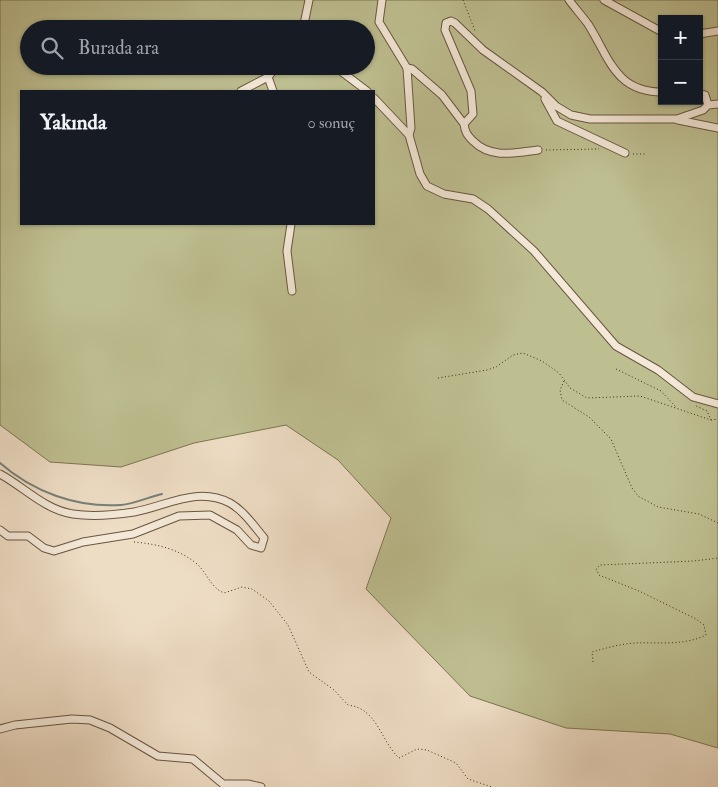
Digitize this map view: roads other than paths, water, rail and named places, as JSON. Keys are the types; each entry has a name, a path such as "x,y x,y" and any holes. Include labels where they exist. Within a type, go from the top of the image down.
{"street":[{"path":"306,20 309,0"},
{"path":"382,0 379,22 407,68 412,128 409,135"},
{"path":"569,0 588,24 614,71 624,81 647,92 658,92"},
{"path":"604,0 658,30"},
{"path":"464,124 473,114 470,91 445,30 446,24 450,21 483,50 542,92 556,106 571,115 590,119 678,119 718,128"},
{"path":"703,33 718,31"},
{"path":"407,68 412,69 442,95 464,124 465,132 488,152 505,154 538,150"},
{"path":"346,75 366,90"},
{"path":"243,90 268,77 273,90"},
{"path":"542,92 557,122 625,153"},
{"path":"703,95 708,105"},
{"path":"375,99 409,135 420,174 427,186 444,194 473,199 488,209 534,252 616,346 658,370 693,397 718,404"},
{"path":"678,119 702,110 708,105 718,104"},
{"path":"291,225 287,251 292,291"},
{"path":"0,474 52,508 81,515 134,512 193,496 203,494 212,496 231,503 239,509 264,538 261,548 251,545 237,530 210,516 179,516 133,534 113,536 54,551 44,548 28,536 8,536 0,530"},
{"path":"0,729 15,724 90,720 110,728 158,756 193,759 213,778 223,784 261,787"}],"waterway":[{"path":"0,463 41,490 72,501 88,504 121,505 162,494"}]}
